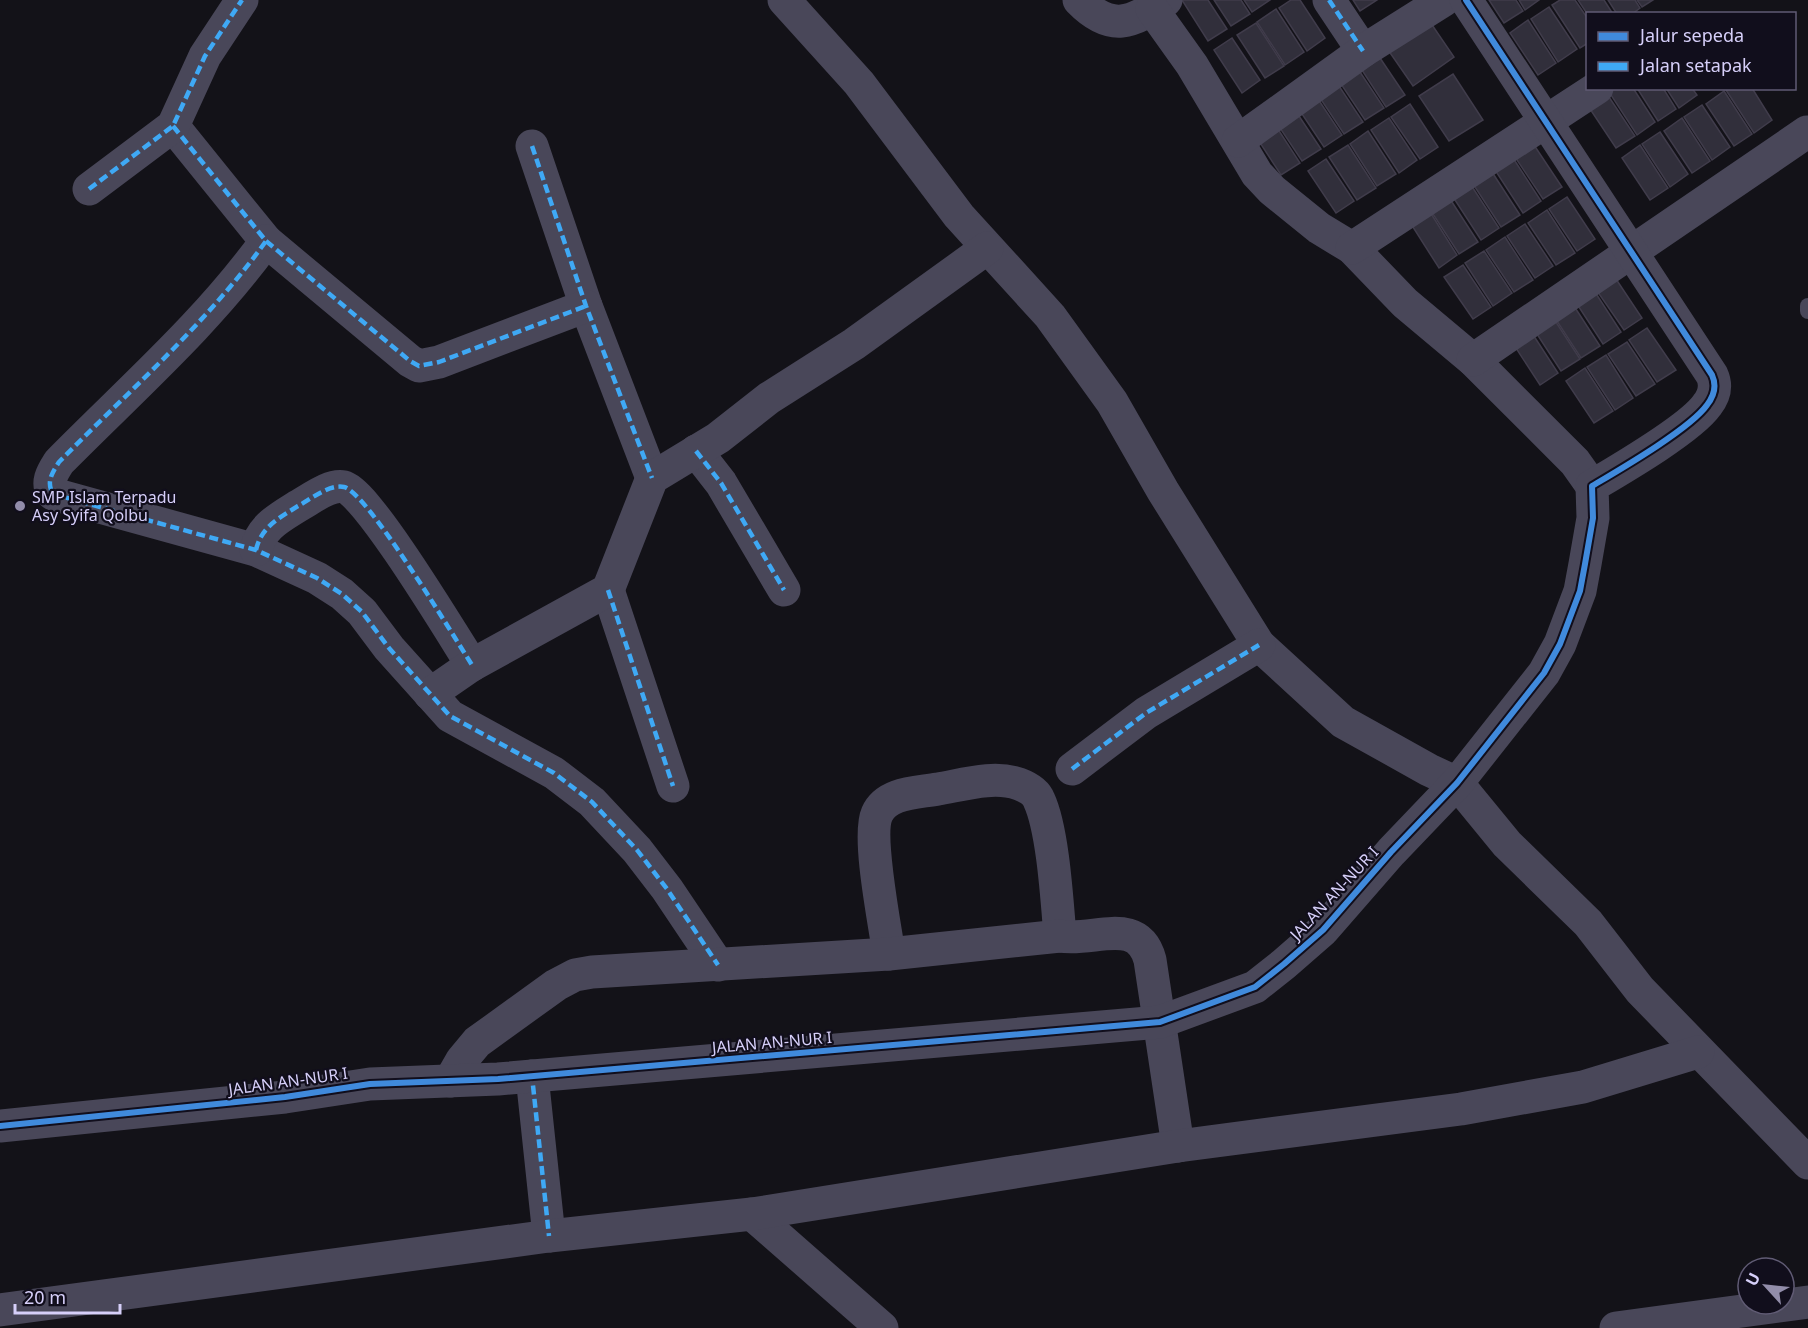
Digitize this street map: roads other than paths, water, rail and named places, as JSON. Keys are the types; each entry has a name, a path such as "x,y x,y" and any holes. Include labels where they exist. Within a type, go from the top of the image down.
{"street":[{"path":"89,189 173,126 205,56 242,0"},
{"path":"784,0 859,83 959,216 1044,308 1112,402 1163,491 1259,645 1343,722 1457,783 1507,844 1588,923 1640,990 1808,1163"},
{"path":"1080,0 1098,17 1109,22 1136,18 1159,5 1257,174 1272,190 1318,228 1352,248 1405,303 1473,360 1575,462 1592,486 1698,414 1709,401 1715,388 1712,375 1466,0"},
{"path":"1329,0 1363,51"},
{"path":"1238,141 1363,51 1444,0"},
{"path":"1352,248 1594,90"},
{"path":"173,126 266,241 410,361 419,366 439,362 586,306"},
{"path":"1473,360 1807,132"},
{"path":"532,146 586,306 651,478"},
{"path":"266,241 248,267 212,306 59,462 50,479 49,487 53,494 256,550 317,578 351,600 450,716 547,769 592,802 637,850 661,881 718,965"},
{"path":"673,786 608,590 651,478 718,438 769,398 854,344 987,248"},
{"path":"696,451 721,483 784,590"},
{"name":"JALAN AN-NUR I","path":"0,1126 285,1097 370,1084 532,1076 1160,1022 1255,987 1323,930 1391,852 1457,783 1544,673 1560,644 1580,591 1593,518 1592,486"},
{"path":"256,550 258,539 273,521 328,490 338,487 351,490 378,522 472,665"},
{"path":"430,694 472,665 608,590"},
{"path":"1072,769 1146,713 1259,645"},
{"path":"889,954 874,839 876,815 881,807 896,796 984,782 1017,783 1034,792 1039,800 1049,842 1060,936"},
{"path":"450,1081 462,1060 477,1042 534,999 574,975 611,970 889,954 1060,936 1072,938 1123,934 1135,936 1142,941 1150,960 1178,1146"},
{"path":"0,1310 549,1236 752,1214 1178,1146 1514,1101 1583,1088 1698,1052"},
{"path":"532,1076 549,1236"},
{"path":"752,1214 882,1328"},
{"path":"1616,1328 1808,1302"}],"lane":[{"path":"1808,306 1808,311"}],"place":[{"name":"SMP Islam Terpadu Asy Syifa Qolbu","path":"20,506"}]}
